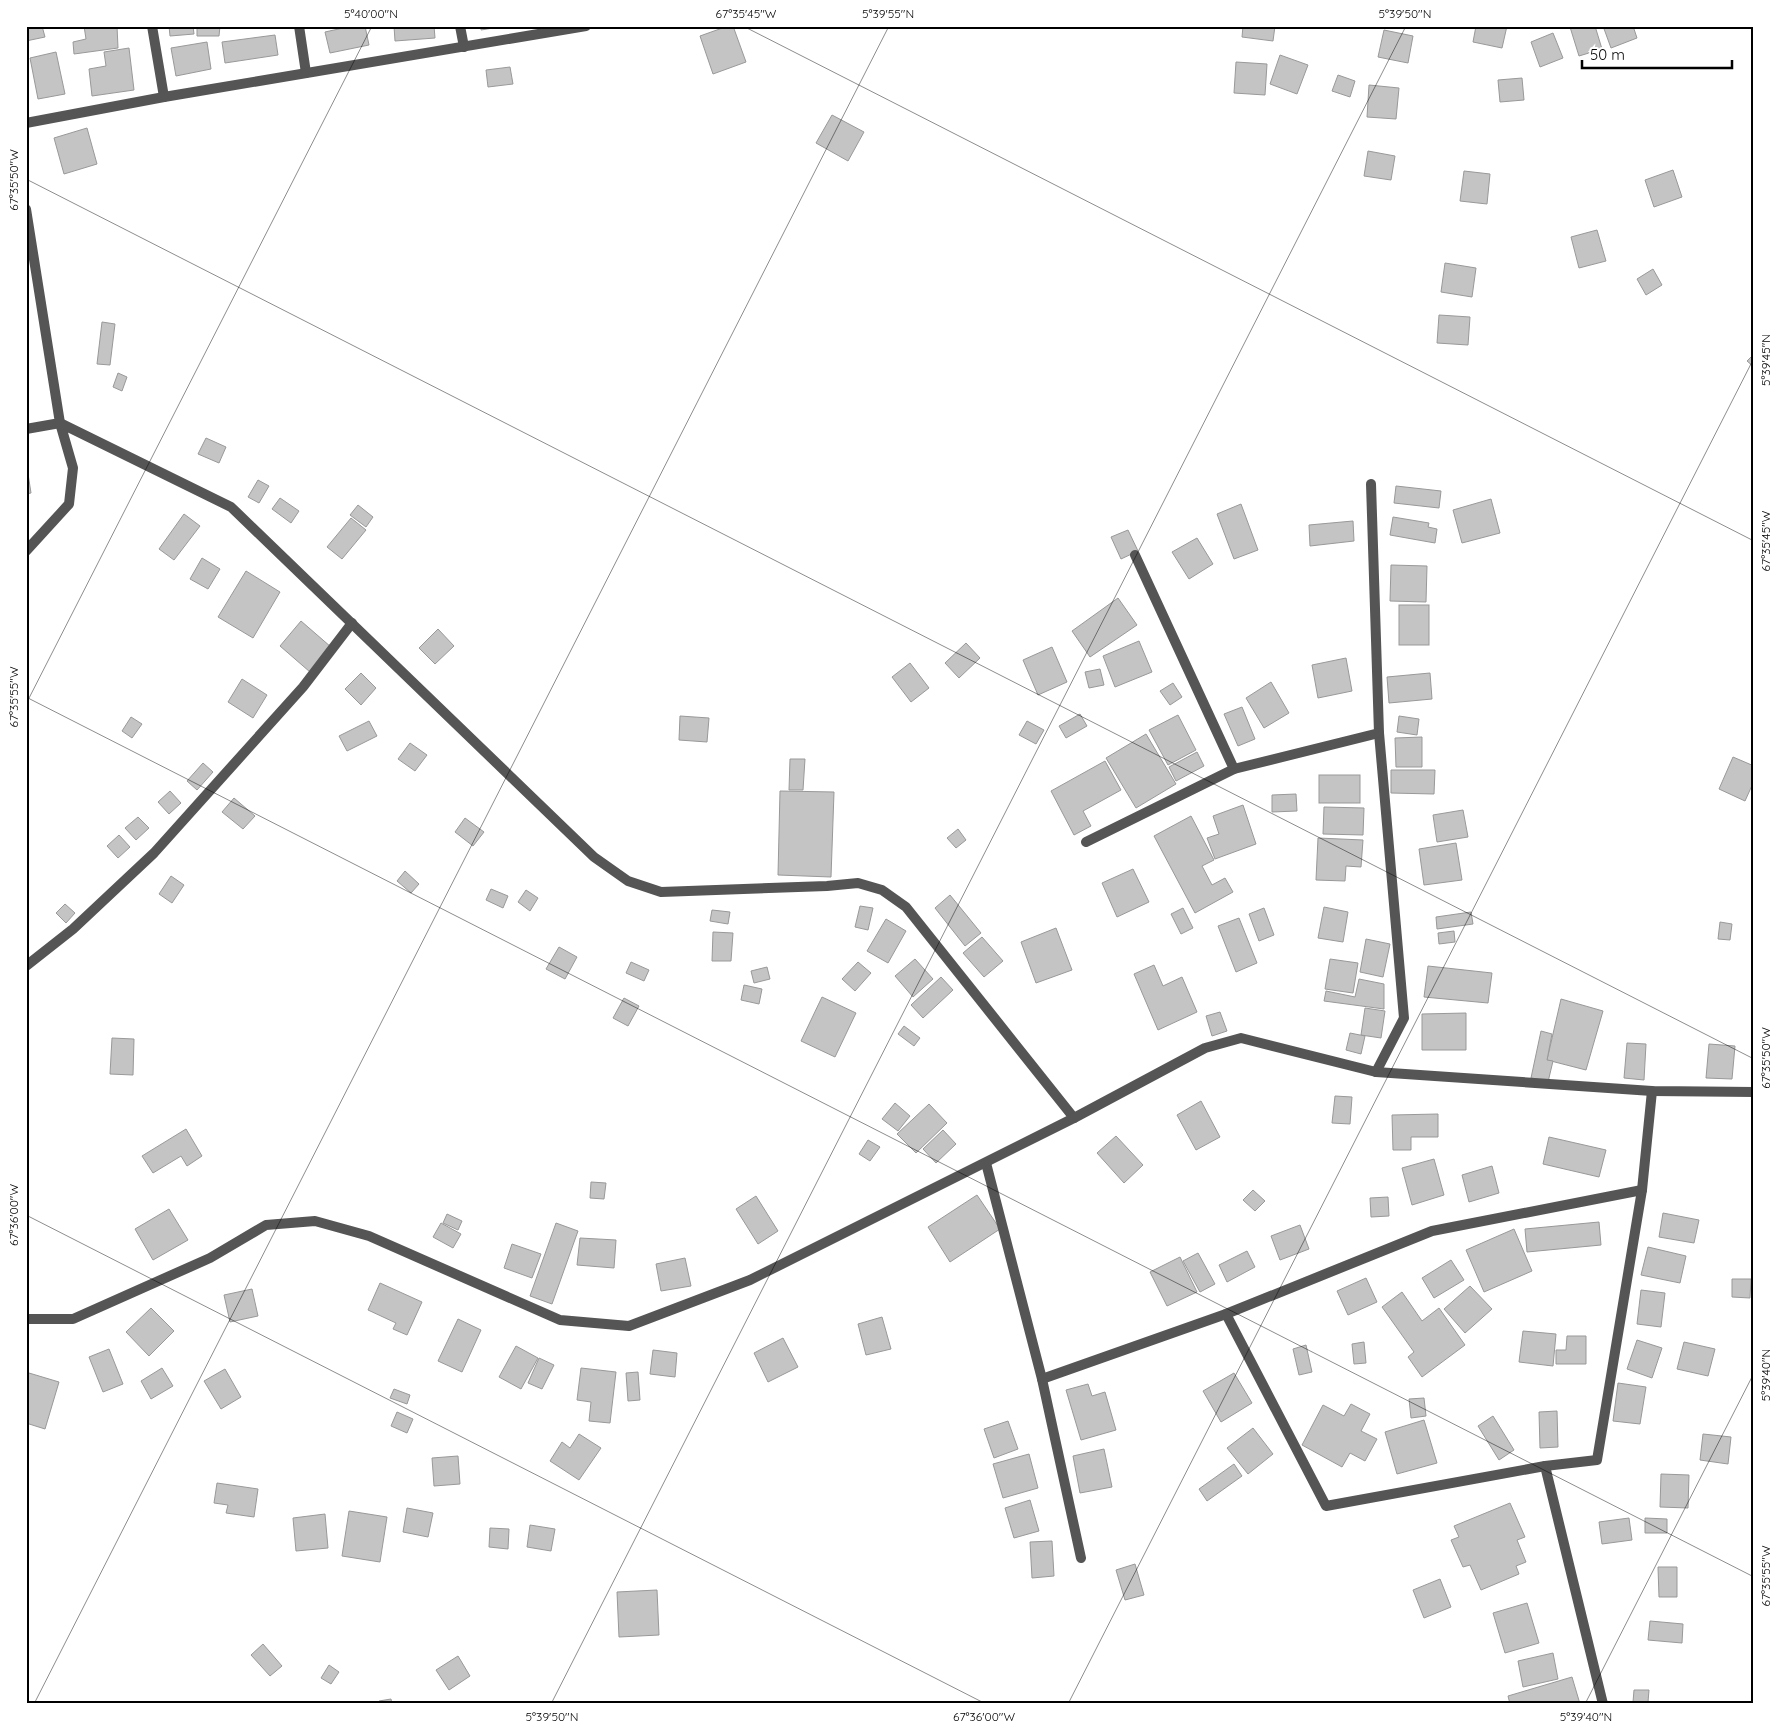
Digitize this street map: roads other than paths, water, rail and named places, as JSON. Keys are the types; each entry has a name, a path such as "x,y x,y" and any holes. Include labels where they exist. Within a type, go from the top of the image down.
{"street":[{"path":"152,26 164,97"},
{"path":"299,26 306,73"},
{"path":"460,26 464,47"},
{"path":"26,123 164,97 586,26"},
{"path":"26,209 31,268 60,423 73,468 69,504 26,551"},
{"path":"26,430 60,423 231,507 594,857 628,881 661,892 828,886 858,883 882,890 906,907 1074,1118"},
{"path":"1371,484 1379,733 1404,1018 1376,1072"},
{"path":"1135,554 1234,769"},
{"path":"26,966 74,928 154,853 303,687 352,623"},
{"path":"1086,842 1234,769 1379,733"},
{"path":"26,1319 73,1319 210,1258 266,1225 315,1221 369,1236 560,1320 630,1326 750,1280 986,1163 1205,1048 1241,1038 1376,1072 1652,1091 1754,1092"},
{"path":"1226,1314 1326,1506 1545,1466 1597,1460 1642,1190 1652,1091"},
{"path":"986,1163 1042,1379 1081,1558"},
{"path":"1042,1379 1226,1314 1432,1231 1642,1190"},
{"path":"1545,1466 1604,1704"}]}
